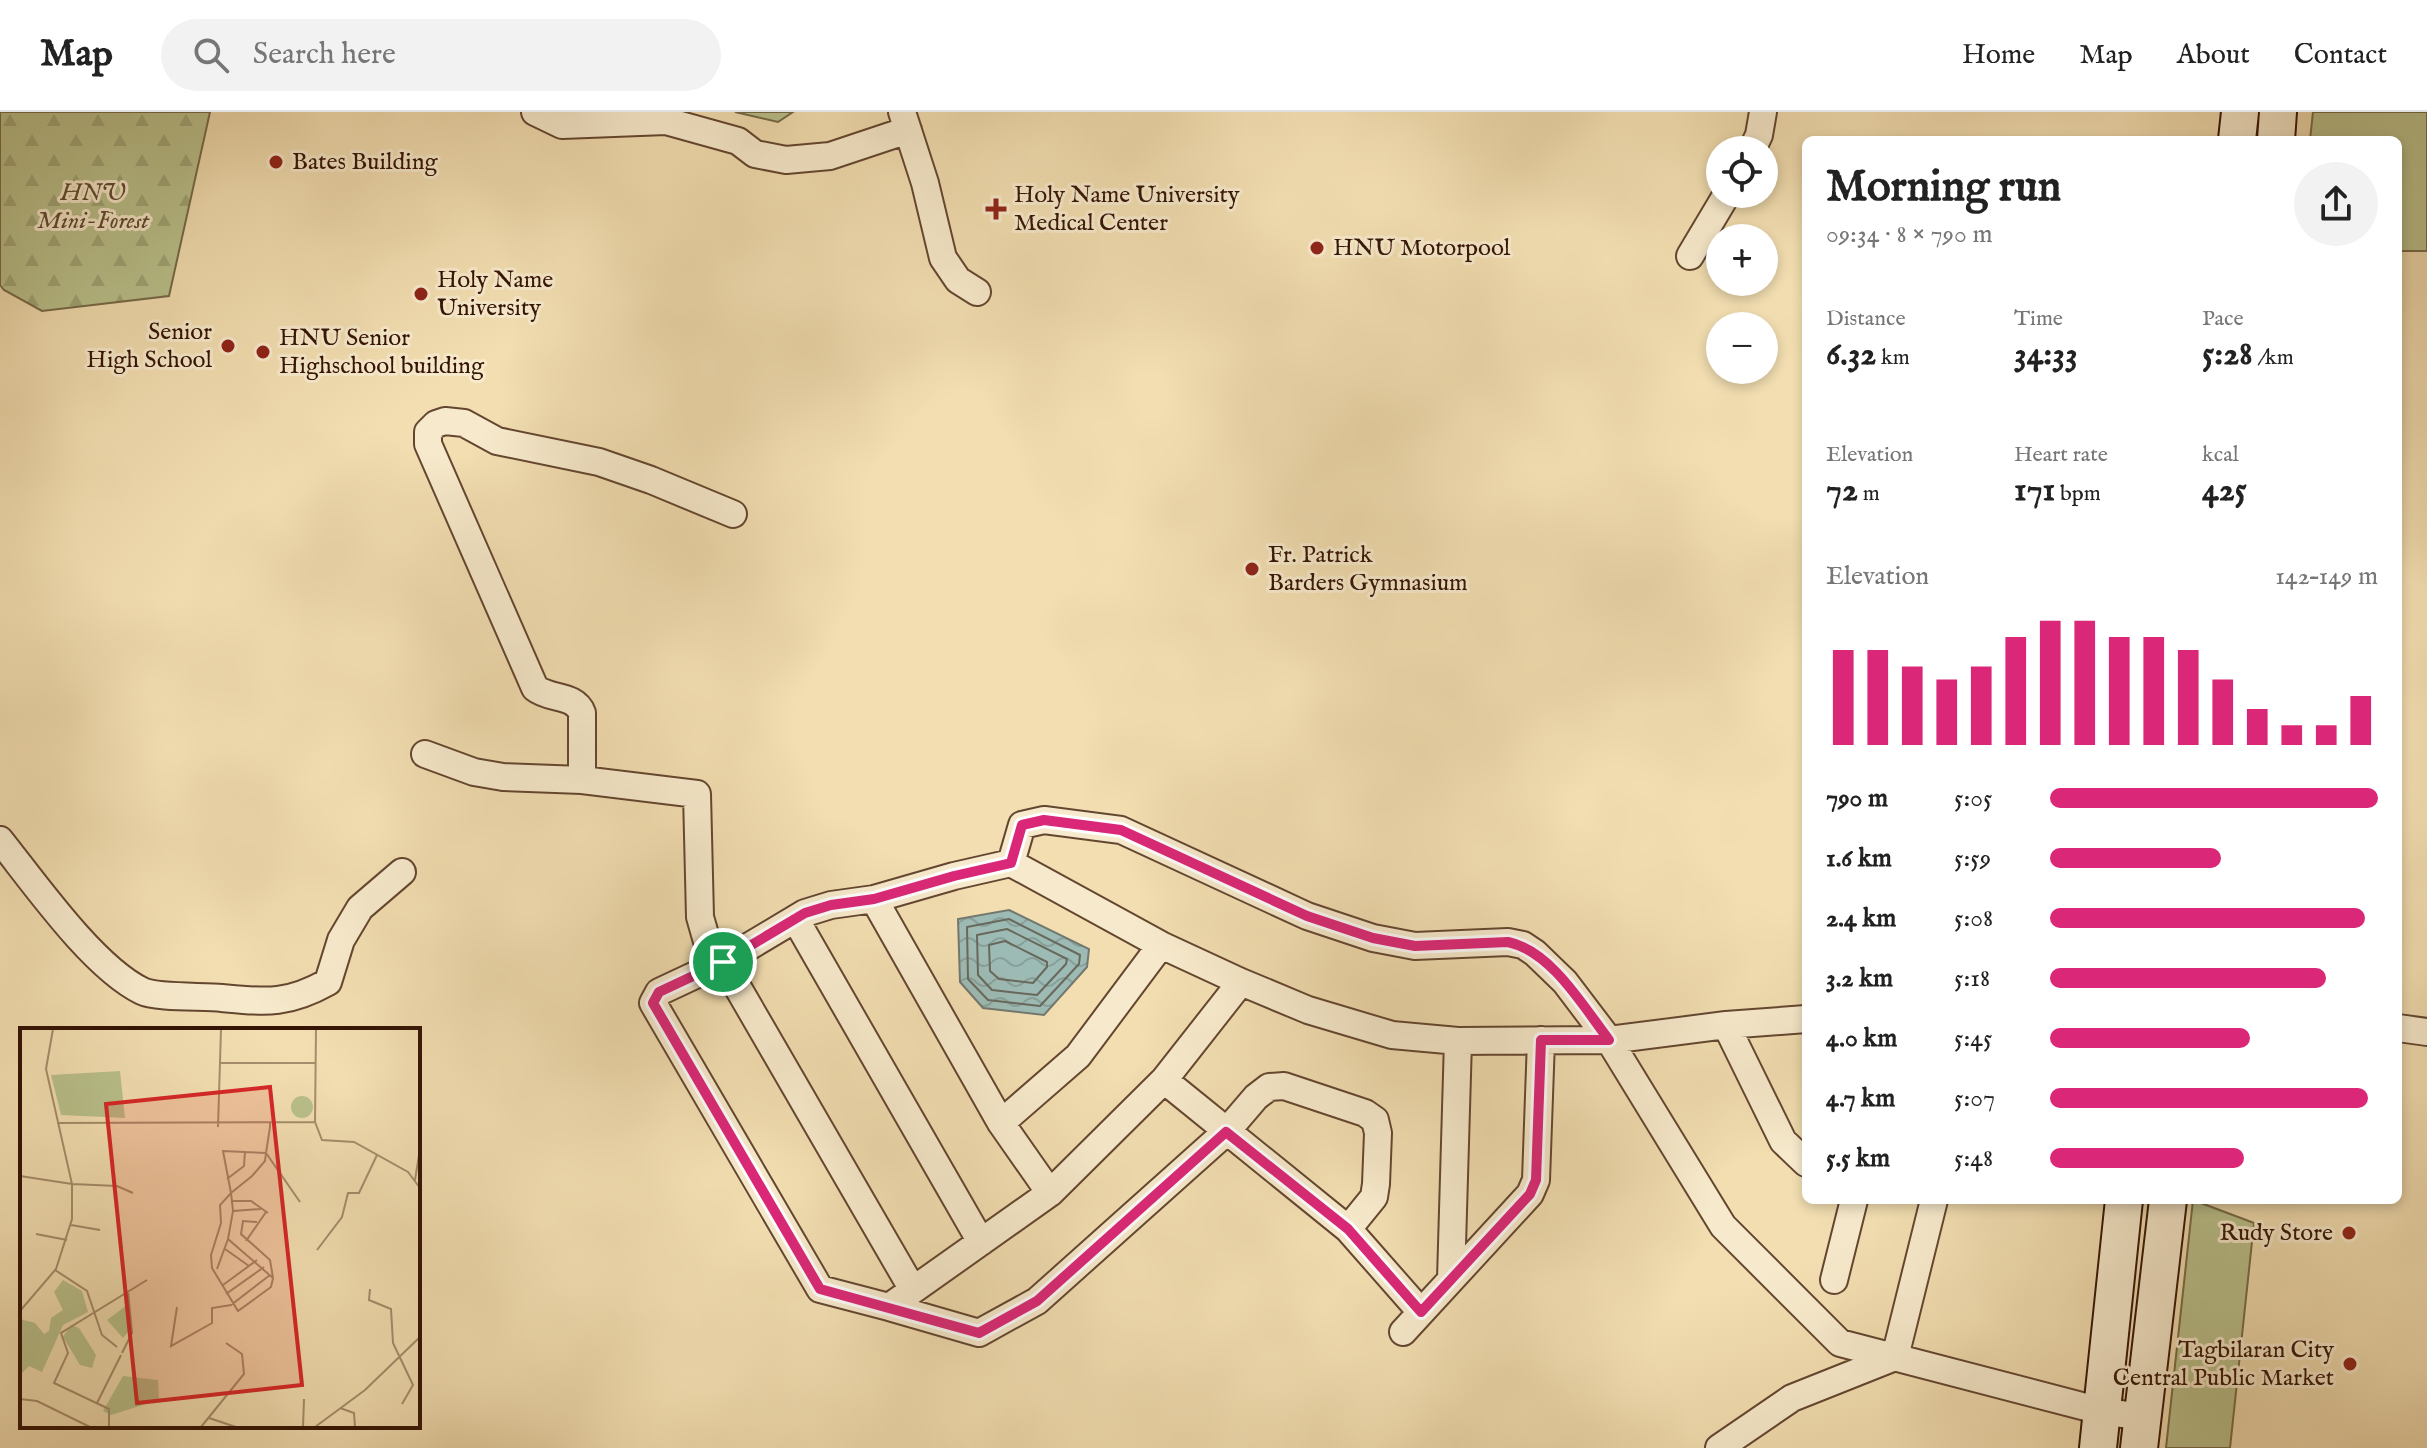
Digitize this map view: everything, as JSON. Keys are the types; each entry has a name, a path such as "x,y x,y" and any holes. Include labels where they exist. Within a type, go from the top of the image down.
{"main road":[{"path":"2237,136 2240,112"},
{"path":"2276,136 2278,112"},
{"path":"2098,1448 2124,1204"},
{"path":"2140,1432 2168,1204"}],"street":[{"path":"535,112 562,125 666,121 738,141 755,154 786,160 830,156 905,121 925,183 943,258 958,280 977,292"},
{"path":"1759,136 1763,112"},
{"path":"1690,256 1719,208"},
{"path":"582,780 582,713 579,705 572,700 548,696 535,688 428,444 428,432 445,421 464,423 497,441 599,462 733,514"},
{"path":"425,754 474,772 503,777 582,780 697,794 700,917 708,945 723,962 913,1290"},
{"path":"1011,863 1022,825 1044,820 1121,830 1307,916 1373,938 1415,946 1508,942 1523,945 1565,982 1609,1040 1723,1226 1840,1343 2101,1411 2140,1432"},
{"path":"0,840 48,901 104,964 144,992 270,1003 305,994 328,982 341,940 360,908 402,872"},
{"path":"1348,1229 1374,1197 1378,1133 1375,1120 1365,1113 1284,1086 1269,1087 1256,1097 1226,1132 1037,1301 979,1333 820,1289 653,1003 659,992 723,962 805,913 831,905 874,899 1011,863 1161,945 1241,982 1308,1010 1392,1035 1458,1041 1609,1040 1726,1025 1802,1019"},
{"path":"874,899 1001,1123 1050,1193"},
{"path":"796,920 981,1242"},
{"path":"1001,1123 1078,1056 1161,945"},
{"path":"889,1307 1050,1193 1164,1080 1241,982"},
{"path":"1726,1025 1783,1141 1802,1159"},
{"path":"2402,1029 2427,1032"},
{"path":"1403,1332 1530,1194 1536,1180 1541,1040"},
{"path":"1451,1279 1458,1041"},
{"path":"1164,1080 1348,1229 1421,1312"},
{"path":"1834,1280 1853,1204"},
{"path":"1895,1357 1933,1204"},
{"path":"1719,1448 1792,1398 1895,1357"}],"green space":[{"name":"HNU Mini-Forest","path":"0,112 210,112 169,296 42,311 4,290 0,285"},
{"path":"735,112 793,112 778,122"},
{"path":"2313,112 2427,112 2427,251 2402,251 2402,136 2310,136"},
{"path":"2193,1204 2204,1204 2254,1223 2230,1448 2166,1448"}],"water":[{"path":"1009,910 1089,949 1087,967 1044,1015 983,1008 960,982 958,919"}],"place":[{"name":"Bates Building","path":"276,162"},
{"name":"Holy Name University Medical Center","path":"996,209"},
{"name":"HNU Motorpool","path":"1317,248"},
{"name":"Holy Name University","path":"421,294"},
{"name":"Senior High School","path":"228,346"},
{"name":"HNU Senior Highschool building","path":"263,352"},
{"name":"Fr. Patrick Barders Gymnasium","path":"1252,569"},
{"name":"Rudy Store","path":"2349,1233"},
{"name":"Tagbilaran City Central Public Market","path":"2350,1364"}],"route":[{"path":"1044,820 1121,830 1307,916 1373,938 1415,946 1508,942 1523,945 1565,982 1609,1040 1541,1040 1536,1180 1530,1194 1421,1312 1348,1229 1226,1132 1037,1301 979,1333 820,1289 653,1003 659,992 723,962 805,913 831,905 874,899 1011,863 1022,825 1044,820"}]}
